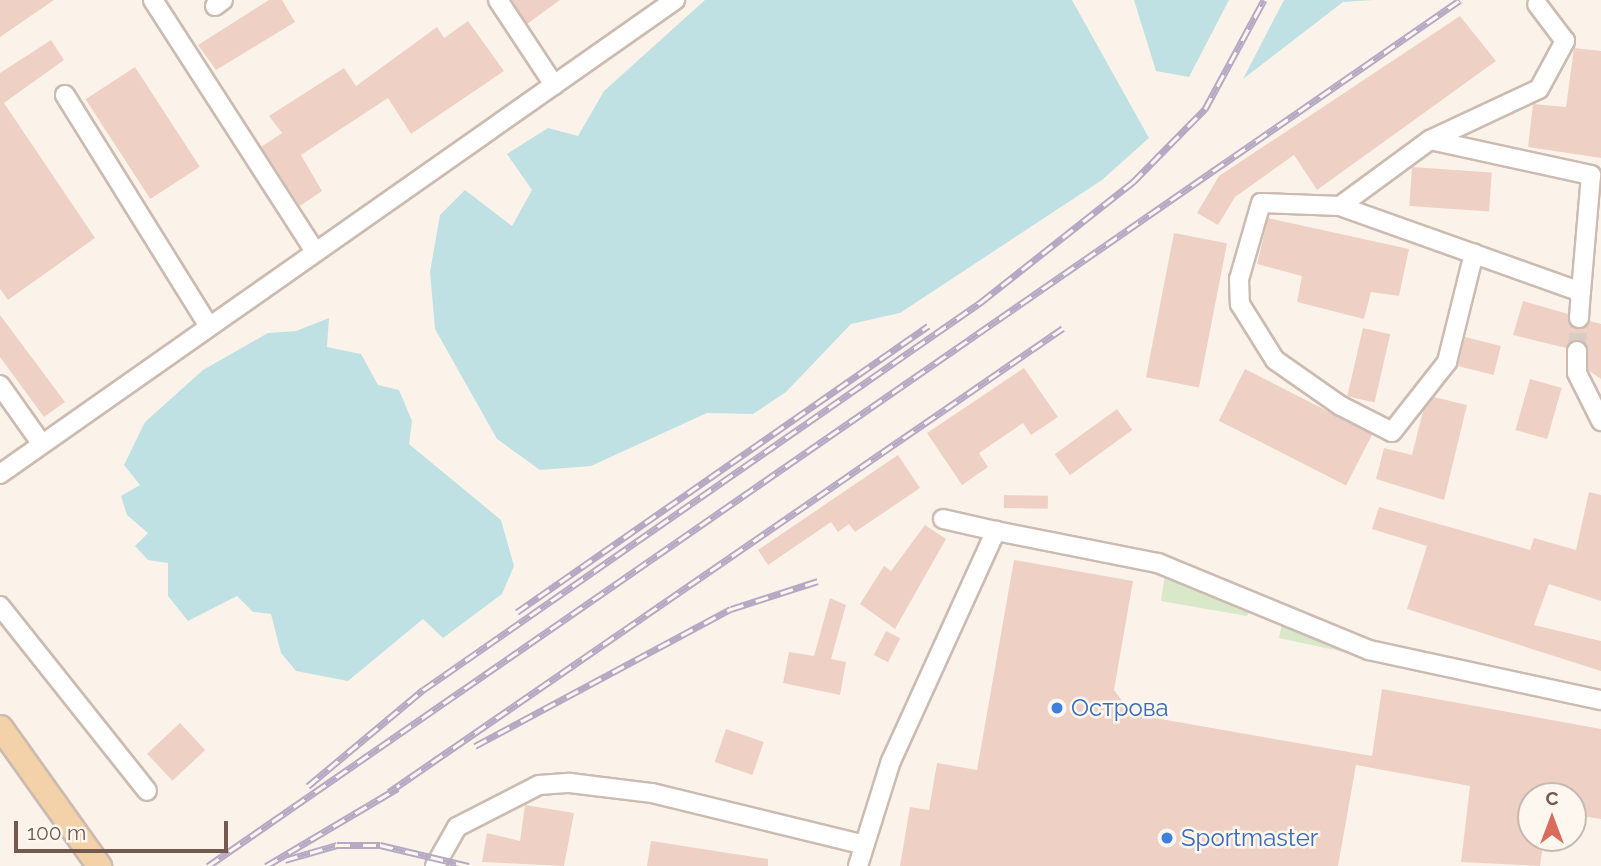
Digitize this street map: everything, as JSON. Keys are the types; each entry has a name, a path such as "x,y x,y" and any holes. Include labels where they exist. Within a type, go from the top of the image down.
{"main road":[{"path":"0,727 97,864"}],"street":[{"path":"153,0 315,251"},
{"path":"498,0 554,85"},
{"path":"0,474 675,0"},
{"path":"1340,206 1430,140 1539,89 1566,41 1537,4"},
{"path":"65,95 209,326"},
{"path":"1430,140 1591,175 1579,318"},
{"path":"1474,253 1447,362 1392,432 1341,406 1275,360 1240,304 1239,279 1261,202 1340,206 1474,253 1581,292"},
{"path":"1577,351 1577,373 1601,421"},
{"path":"0,385 41,443"},
{"path":"943,519 1158,563 1369,650 1601,700"},
{"path":"858,866 862,844 918,698 996,531"},
{"path":"0,606 147,791"},
{"path":"435,866 457,827 539,785 570,783 652,793 862,844"}],"green space":[{"path":"1165,574 1250,609 1247,616 1161,601"},
{"path":"1282,623 1353,652 1353,654 1279,638"}],"water":[{"path":"705,0 1072,0 1149,138 1102,180 900,313 851,324 786,392 753,414 707,413 591,466 540,470 497,439 435,329 430,272 440,215 465,190 512,226 532,190 507,154 548,128 578,136 604,91"},
{"path":"1134,0 1229,0 1189,77 1156,71"},
{"path":"1284,0 1373,0 1343,2 1243,79"},
{"path":"329,318 327,347 361,354 378,385 399,390 412,421 409,444 501,520 514,566 502,594 443,638 423,619 348,681 296,671 281,653 271,614 253,612 237,596 188,621 168,596 168,563 148,560 135,546 148,533 127,515 121,496 140,485 124,465 145,422 203,370 268,333 296,331"}],"building":[{"path":"0,0 54,0 0,37"},
{"path":"269,0 282,0 295,22 216,70 198,45"},
{"path":"512,0 560,0 527,24"},
{"path":"1460,16 1496,61 1317,190 1294,155 1235,197 1218,225 1197,213 1219,176"},
{"path":"468,21 504,71 411,134 388,98 301,155 322,191 300,206 261,147 282,133 269,116 344,68 356,86 437,27 444,38"},
{"path":"51,40 64,60 4,103 95,238 8,300 0,289 0,73"},
{"path":"1574,48 1601,51 1601,158 1528,147 1533,104 1566,107"},
{"path":"135,67 200,167 150,199 86,99"},
{"path":"1412,167 1492,173 1489,211 1409,206"},
{"path":"1268,218 1409,249 1399,296 1371,292 1364,319 1297,302 1302,276 1257,264"},
{"path":"1174,233 1227,243 1199,388 1146,377"},
{"path":"1523,301 1568,314 1577,329 1590,321 1601,324 1601,379 1588,370 1582,341 1566,348 1513,335"},
{"path":"0,315 65,402 44,417 0,357"},
{"path":"1363,328 1390,334 1375,403 1347,396"},
{"path":"1465,337 1501,346 1494,375 1458,366"},
{"path":"1024,368 1058,417 1031,435 1023,423 979,453 988,467 962,485 927,433"},
{"path":"1245,369 1372,434 1346,486 1219,421"},
{"path":"1530,379 1562,388 1547,439 1515,430"},
{"path":"1434,397 1467,405 1444,500 1376,479 1384,448 1412,455 1423,411"},
{"path":"1117,409 1132,430 1070,475 1055,454"},
{"path":"898,455 920,488 855,532 849,524 838,532 831,522 768,565 758,550"},
{"path":"1589,492 1601,495 1601,601 1549,584 1534,625 1601,641 1601,671 1407,609 1427,546 1372,529 1379,507 1530,550 1534,538 1576,550"},
{"path":"1004,495 1048,496 1048,509 1004,508"},
{"path":"925,525 946,539 895,629 860,604 884,566 891,571"},
{"name":"Острова","path":"1014,560 1133,581 1114,690 1132,714 1372,756 1382,689 1601,729 1601,819 1587,817 1587,782 1517,782 1517,852 1542,852 1540,866 1461,862 1470,786 1356,765 1338,866 900,866 910,807 929,810 937,763 977,770"},
{"path":"830,598 846,605 831,659 846,662 840,695 783,683 789,652 814,656"},
{"path":"886,631 900,638 888,662 874,655"},
{"path":"180,723 205,750 172,781 147,754"},
{"path":"726,729 764,742 752,775 715,762"},
{"path":"525,805 574,813 564,866 482,862 487,833 520,841"},
{"path":"651,841 768,859 768,866 647,866"}],"tunnel":[{"path":"1577,351 1579,318"}],"railway":[{"path":"308,786 423,690 981,302 1133,182 1205,109 1264,0"},
{"path":"208,866 1460,0"},
{"path":"517,612 928,326"},
{"path":"389,792 1063,328"},
{"path":"475,746 731,609 818,581"},
{"path":"266,866 398,788"},
{"path":"285,860 337,845 380,845 469,866"}],"place":[{"name":"Острова","path":"1057,708"},
{"name":"Sportmaster","path":"1167,838"}]}
